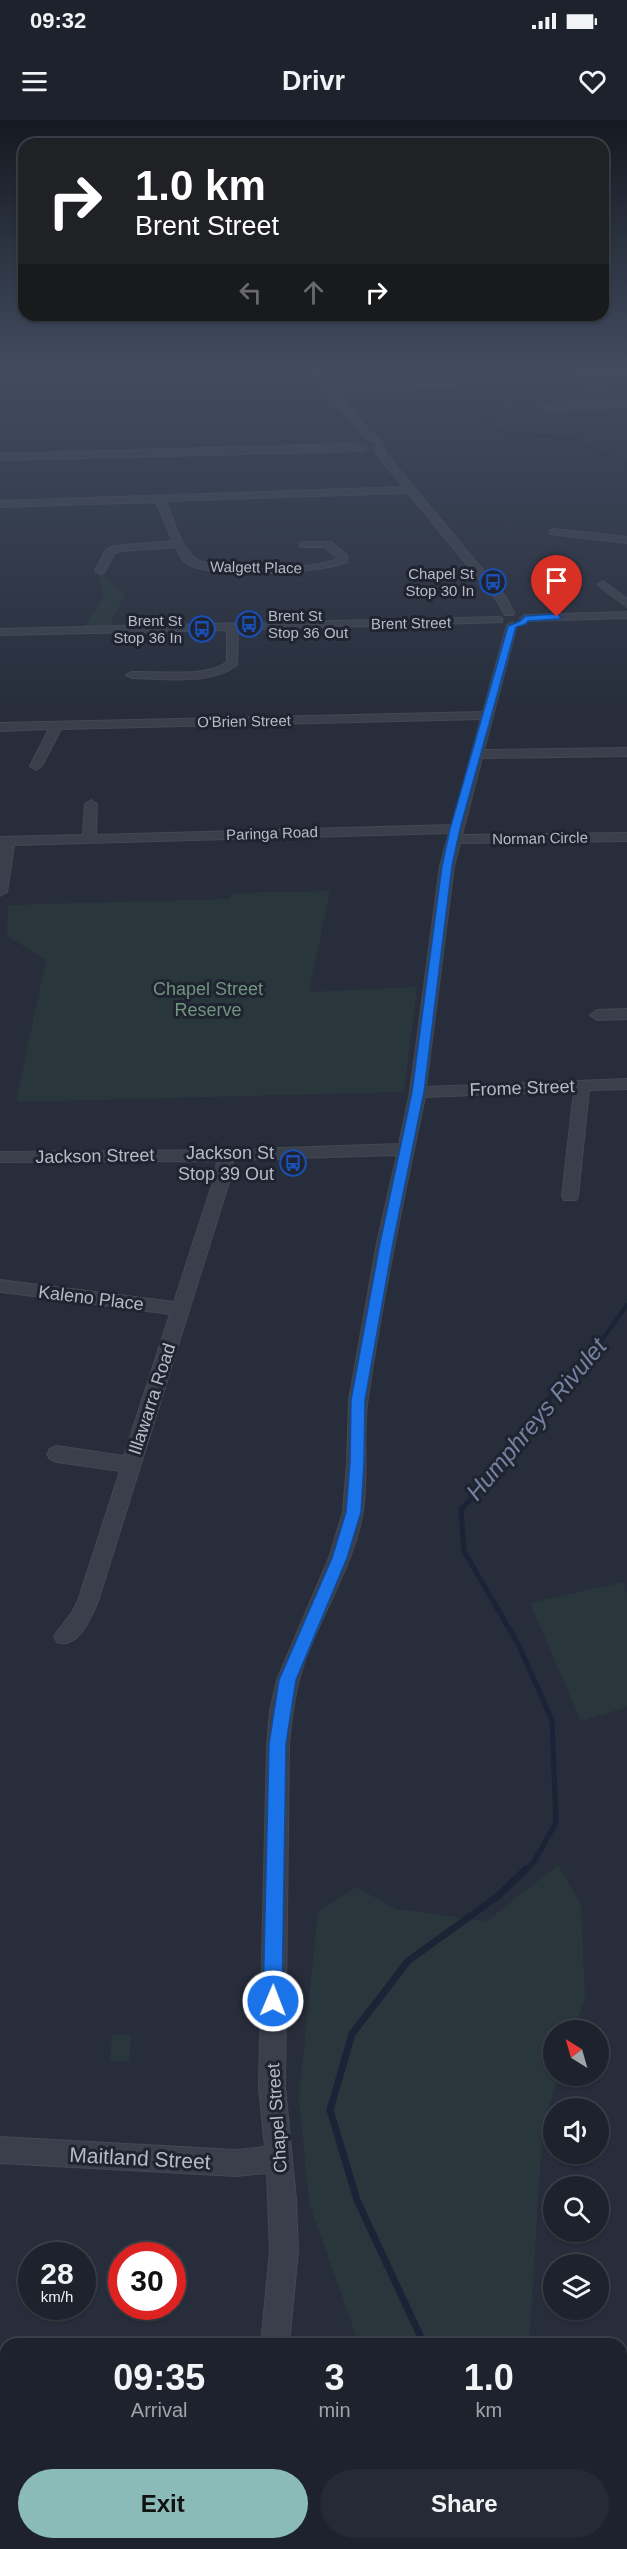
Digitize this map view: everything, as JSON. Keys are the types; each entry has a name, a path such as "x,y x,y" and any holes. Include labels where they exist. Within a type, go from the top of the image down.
{"street":[{"path":"405,483 503,601 515,619 627,615"},
{"path":"0,504 411,490"},
{"name":"Walgett Place","path":"159,499 189,560 213,569 324,567 336,564 344,558 331,545 304,544"},
{"path":"554,532 627,540"},
{"path":"100,571 110,552 118,548 180,544"},
{"path":"603,584 627,604"},
{"name":"Brent Street","path":"0,632 498,620 501,615 515,619"},
{"name":"Chapel Street","path":"276,2338 284,2251 284,2199 272,2087 278,1744 281,1711 297,1654 339,1558 353,1512 357,1475 358,1400 418,1092 443,888 454,834 515,619"},
{"path":"132,675 214,673 224,670 233,663 232,627"},
{"name":"O'Brien Street","path":"0,727 488,715"},
{"path":"36,766 57,725"},
{"path":"476,754 627,752"},
{"path":"89,838 91,804"},
{"name":"Norman Circle","path":"454,834 627,837"},
{"name":"Paringa Road","path":"4,841 454,834"},
{"path":"0,892 4,841"},
{"path":"597,1015 627,1014"},
{"name":"Frome Street","path":"418,1092 627,1084"},
{"path":"570,1196 582,1086"},
{"name":"Jackson Street","path":"0,1158 226,1155 406,1149"},
{"name":"Illawarra Road","path":"64,1636 81,1617 88,1601 223,1176 226,1155"},
{"name":"Kaleno Place","path":"2,1286 181,1309"},
{"path":"57,1454 131,1465"},
{"name":"Maitland Street","path":"0,2150 236,2163 279,2159"}],"green space":[{"path":"103,576 125,595 111,621 113,626 84,627 104,596 99,577"},
{"name":"Chapel Street Reserve","path":"330,891 309,992 417,987 404,1092 16,1102 46,960 7,936 8,905 230,899 231,893"},
{"path":"624,1582 627,1594 627,1707 581,1721 530,1603"},
{"path":"558,1865 581,1905 585,1997 578,2020 543,2020 543,2086 556,2086 551,2098 543,2098 529,2338 357,2338 309,2203 299,2097 318,1912 356,1887 396,1909 487,1921"},
{"path":"112,2035 131,2035 129,2061 110,2061"}],"waterway":[{"name":"Humphreys Rivulet","path":"599,1344 627,1305"},
{"name":"Humphreys Rivulet","path":"525,1871 533,1863 556,1823 552,1720 518,1644 464,1551 461,1510 497,1469 550,1398 600,1342"},
{"name":"Humphreys Rivulet","path":"421,2338 357,2200 330,2110 352,2034 408,1961 498,1896 526,1869"}],"place":[{"name":"Chapel St Stop 30 In","path":"493,582"},
{"name":"Brent St Stop 36 Out","path":"249,624"},
{"name":"Brent St Stop 36 In","path":"202,629"},
{"name":"Jackson St Stop 39 Out","path":"293,1163"}],"route":[{"path":"273,2001 278,1744 281,1711 297,1654 339,1558 353,1512 356,1487 358,1400 386,1243 418,1092 447,866 455,829 512,626 521,624 525,618 557,617"}]}
